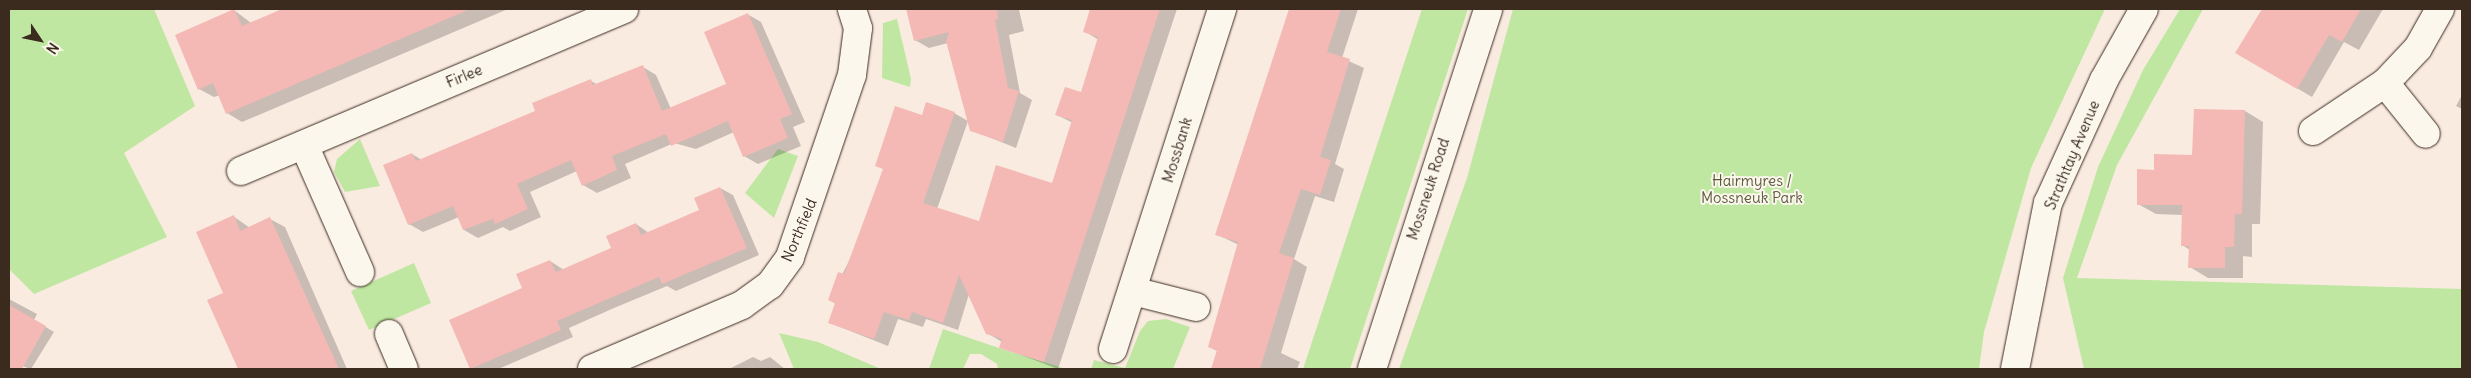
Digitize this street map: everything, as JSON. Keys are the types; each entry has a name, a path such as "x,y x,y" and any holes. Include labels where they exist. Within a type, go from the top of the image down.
{"street":[{"name":"Firlee","path":"241,171 624,9"},
{"name":"Northfield","path":"592,369 742,305 770,285 790,257 852,75 858,28 852,9"},
{"name":"Mossbank","path":"1113,349 1222,9"},
{"name":"Mossneuk Road","path":"1372,369 1488,9"},
{"name":"Strathtay Avenue","path":"2015,369 2048,204 2104,80 2144,9"},
{"path":"2313,131 2386,83 2418,48 2440,9"},
{"path":"2386,83 2426,134"},
{"path":"304,144 360,272"},
{"path":"1133,291 1196,307"},
{"path":"389,334 404,369"}],"green space":[{"path":"9,9 154,9 195,106 124,153 167,237 34,294 9,269"},
{"path":"1422,9 1468,9 1350,369 1303,369"},
{"name":"Hairmyres / Mossneuk Park","path":"1513,9 2105,9 2031,168 1984,332 1979,369 1399,369 1467,178"},
{"path":"2180,9 2203,9 2117,165 2077,278 2462,289 2462,369 2084,369 2063,278 2098,167 2143,70"},
{"path":"897,19 911,79 910,87 882,78 883,23"},
{"path":"360,139 380,186 345,192 334,172 337,159"},
{"path":"778,149 798,156 774,218 745,193"},
{"path":"414,263 431,303 369,330 351,291"},
{"path":"1166,319 1190,327 1173,369 1091,369 1094,360 1125,368 1140,331 1148,321"},
{"path":"943,329 1066,369 998,369 997,364 981,354 970,354 963,369 929,369"},
{"path":"779,333 818,342 881,369 794,369"}],"building":[{"path":"234,9 242,26 282,9 470,9 226,114 213,83 198,90 175,35"},
{"path":"906,9 997,9 998,19 995,20 1008,88 1019,91 1003,142 970,131 946,41 949,32 914,41"},
{"path":"1090,9 1160,9 1044,362 999,348 1002,339 986,334 959,275 943,323 912,312 909,320 884,312 874,339 828,323 835,303 828,300 838,272 844,274 883,169 875,166 895,106 922,115 926,102 955,112 923,203 979,221 996,165 1052,183 1072,120 1055,115 1065,87 1081,92 1098,37 1083,32"},
{"path":"1289,9 1341,9 1327,52 1350,59 1320,157 1331,160 1320,195 1301,189 1279,253 1294,258 1260,369 1211,369 1217,350 1208,347 1238,242 1215,235"},
{"path":"2262,9 2361,9 2342,42 2329,35 2297,89 2235,53"},
{"path":"748,13 792,114 780,119 788,138 743,157 728,121 671,146 666,134 612,156 617,170 582,186 571,160 517,184 528,209 495,224 493,219 463,230 453,206 408,225 383,165 412,153 416,161 535,111 532,103 591,79 593,85 643,65 662,111 726,84 704,32"},
{"path":"2194,109 2245,110 2242,214 2235,214 2234,247 2225,247 2225,268 2188,268 2189,246 2181,246 2182,205 2137,205 2137,169 2154,170 2154,154 2192,155"},
{"path":"720,187 747,248 662,284 659,277 557,321 561,330 470,369 449,320 522,288 516,274 550,260 556,272 611,248 606,236 636,223 641,235 699,210 694,198"},
{"path":"234,215 240,231 270,217 339,369 238,369 207,300 223,293 196,232"},
{"path":"9,305 46,326 22,369 9,369"}]}
